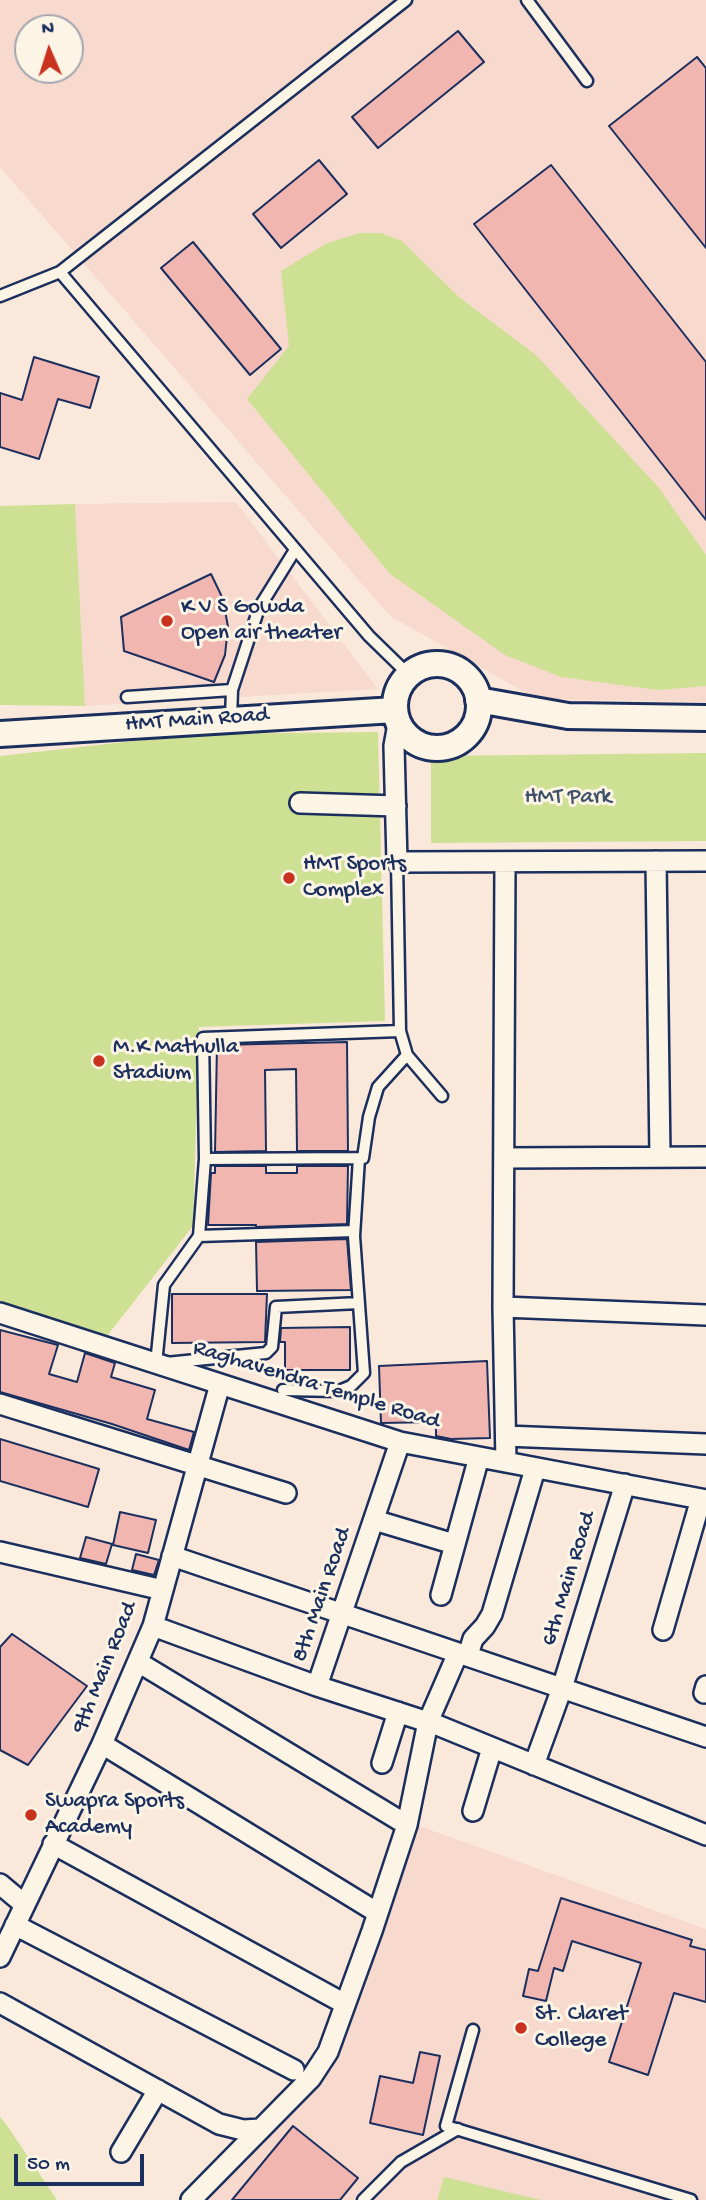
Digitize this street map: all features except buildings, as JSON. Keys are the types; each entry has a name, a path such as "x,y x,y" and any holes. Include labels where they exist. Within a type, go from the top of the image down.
{"street":[{"path":"397,717 407,736 419,745 434,749 449,748 463,741 473,731 479,714 478,691 470,678 459,669 444,664 430,664 409,675 400,686 394,746 397,862 706,861"},
{"path":"478,700 568,716 706,718"},
{"name":"HMT Main Road","path":"0,734 231,719 397,717"},
{"path":"300,803 396,806"},
{"path":"656,861 660,1157"},
{"path":"505,862 503,1307 506,1462"},
{"path":"504,1158 706,1157"},
{"path":"503,1307 706,1315"},
{"name":"Raghavendra Temple Road","path":"0,1313 400,1442 703,1500"},
{"name":"9th Main Road","path":"0,1957 102,1744 153,1626 220,1384"},
{"path":"0,1404 286,1493"},
{"path":"506,1436 706,1444"},
{"name":"8th Main Road","path":"317,1686 400,1442"},
{"path":"441,1595 479,1457"},
{"path":"191,2200 311,2078 328,2052 407,1825 428,1722 463,1654 492,1614 535,1469"},
{"name":"6th Main Road","path":"534,1765 562,1688 625,1484"},
{"path":"663,1630 703,1500"},
{"path":"374,1520 454,1544"},
{"path":"0,1552 163,1590"},
{"path":"172,1556 706,1737"},
{"path":"153,1626 317,1686 428,1722 706,1836"},
{"path":"138,1662 407,1825"},
{"path":"382,1763 398,1712"},
{"path":"102,1744 378,1913"},
{"path":"473,1811 492,1748"},
{"path":"53,1844 345,2004"},
{"path":"0,1884 24,1905"},
{"path":"15,1925 294,2070"},
{"path":"0,2003 219,2124 243,2130 261,2129"},
{"path":"121,2152 158,2090"}],"lane":[{"path":"2,293 60,272 407,0"},
{"path":"527,0 587,81"},
{"path":"60,272 369,636 409,675"},
{"path":"231,719 232,690 259,608 295,550"},
{"path":"127,697 232,690"},
{"path":"397,862 400,1031 407,1055 442,1096"},
{"path":"359,1303 276,1307 272,1346 266,1353 156,1364 164,1285 199,1236 205,1159 203,1038 400,1031"},
{"path":"205,1159 363,1158 369,1117 378,1087 407,1055"},
{"path":"283,1390 339,1391 351,1386 364,1373 354,1231 359,1158"},
{"path":"199,1236 354,1231"},
{"path":"473,2031 446,2126 691,2200"},
{"path":"363,2200 401,2162 458,2129"}],"shaded area":[{"path":"0,0 706,0 706,702 537,699 390,616 0,167"},
{"path":"236,502 378,689 85,706 75,504"},
{"name":"St. Claret College","path":"411,1823 706,1929 706,2200 191,2200 328,2052"}],"green space":[{"path":"360,233 381,233 402,241 459,297 537,356 659,488 706,555 706,686 658,690 561,677 505,655 390,574 247,399 289,346 281,271 327,243"},
{"path":"75,504 85,706 0,705 0,506"},
{"name":"M.K Mathulla Stadium","path":"378,732 385,1021 199,1027 193,1226 107,1336 0,1301 0,756 196,734"},
{"name":"HMT Park","path":"706,753 706,841 431,843 431,756"},
{"path":"0,2117 6,2124 57,2200 0,2200"},
{"path":"444,2177 541,2200 437,2200"}],"place":[{"name":"K V S Gowda Open air theater","path":"167,621"},
{"name":"HMT Sports Complex","path":"289,878"},
{"name":"M.K Mathulla Stadium","path":"99,1061"},
{"name":"Swapra Sports Academy","path":"31,1815"},
{"name":"St. Claret College","path":"521,2028"}]}
